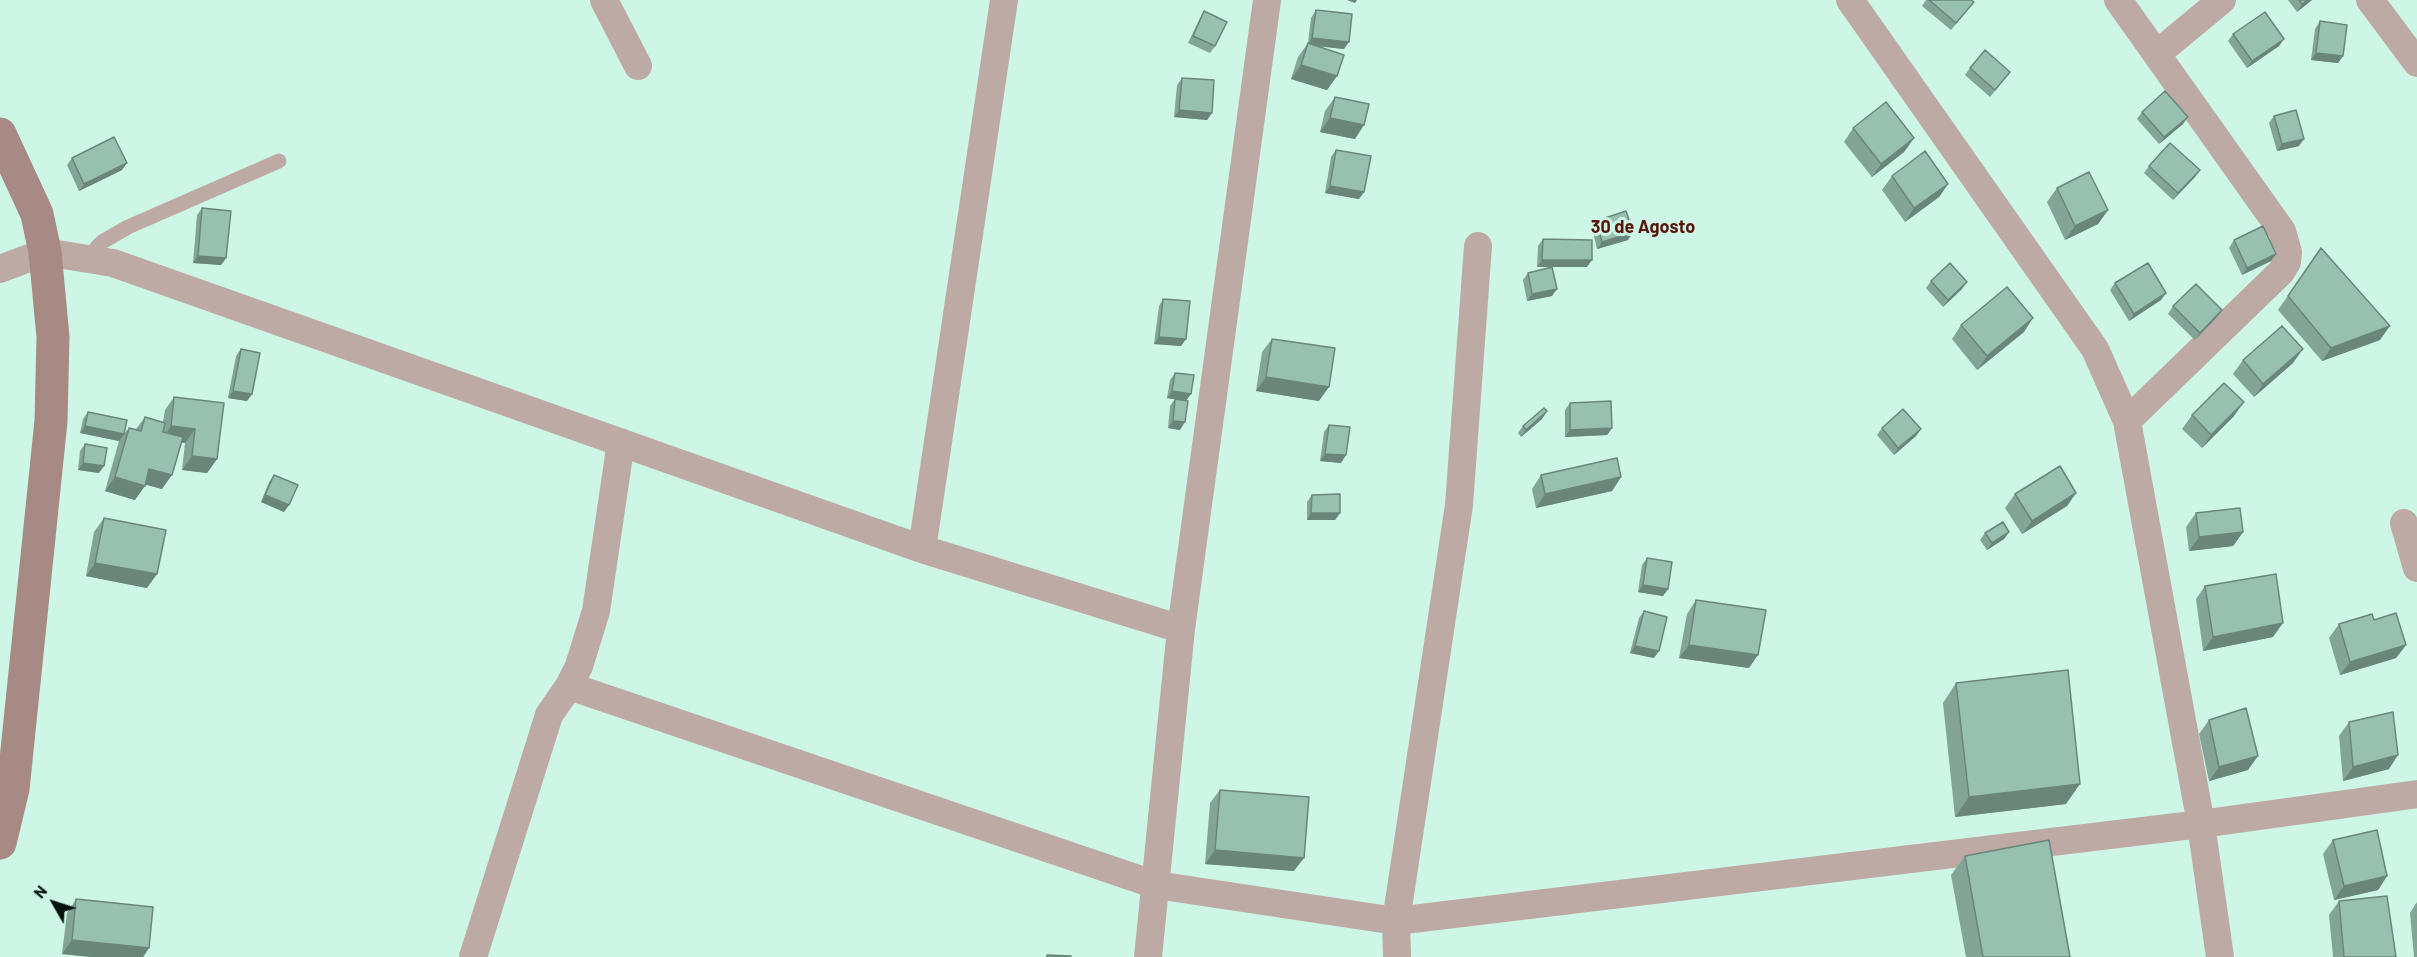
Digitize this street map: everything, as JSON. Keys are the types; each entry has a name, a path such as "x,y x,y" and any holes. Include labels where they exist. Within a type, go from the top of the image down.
{"street":[{"path":"604,0 638,66"},
{"path":"922,549 1004,0"},
{"path":"1148,957 1180,629 1268,0"},
{"path":"1850,0 2095,349 2127,421 2201,824 2220,957"},
{"path":"2118,0 2158,53 2282,231 2288,252 2287,262 2281,272 2127,421"},
{"path":"2158,53 2222,0"},
{"path":"2370,0 2417,63"},
{"path":"0,134 37,214 45,252 53,337 51,421 13,789 0,843"},
{"path":"1397,957 1396,921 1460,505 1478,246"},
{"path":"0,269 45,252 113,263 922,549 1180,629"},
{"path":"473,957 549,715 569,686 579,666 596,611 621,442"},
{"path":"2404,523 2417,568"},
{"path":"569,686 1156,885 1396,921 2201,824 2417,794"}],"lane":[{"path":"92,259 102,242 128,227 279,160"}],"building":[{"path":"1929,0 1971,0 1974,2 1956,23"},
{"path":"1316,10 1352,14 1349,42 1312,38"},
{"path":"1204,11 1227,22 1215,46 1193,36"},
{"path":"2265,12 2284,39 2252,61 2233,34"},
{"path":"2320,21 2347,25 2343,56 2316,53"},
{"path":"1308,43 1344,55 1337,76 1301,65"},
{"path":"1985,50 2010,72 1995,90 1970,68"},
{"path":"1182,78 1214,80 1212,113 1179,110"},
{"path":"2165,91 2188,117 2164,137 2142,112"},
{"path":"1335,97 1369,104 1364,125 1330,118"},
{"path":"1886,102 1914,138 1881,164 1853,128"},
{"path":"2296,110 2304,139 2282,144 2274,116"},
{"path":"114,137 127,163 84,184 72,158"},
{"path":"2170,143 2200,170 2178,193 2149,166"},
{"path":"1336,150 1371,156 1364,192 1330,186"},
{"path":"1925,151 1948,184 1914,208 1892,176"},
{"path":"2089,172 2108,210 2075,226 2057,188"},
{"path":"202,208 231,211 226,258 198,256"},
{"path":"1626,211 1633,232 1602,242 1596,221"},
{"path":"2263,226 2276,254 2247,268 2234,240"},
{"path":"1543,239 1592,240 1592,260 1542,260"},
{"path":"2321,248 2390,326 2331,348 2288,296"},
{"path":"1950,263 1967,282 1948,300 1931,281"},
{"path":"2148,263 2166,293 2134,314 2115,283"},
{"path":"1552,267 1557,289 1532,294 1528,273"},
{"path":"2196,284 2222,310 2200,333 2173,306"},
{"path":"2007,287 2033,318 1987,356 1961,325"},
{"path":"1163,299 1190,301 1186,339 1159,337"},
{"path":"2282,326 2303,349 2263,384 2243,360"},
{"path":"1272,339 1335,348 1329,387 1266,377"},
{"path":"241,349 260,353 252,394 233,391"},
{"path":"1175,373 1194,375 1191,394 1172,391"},
{"path":"2224,383 2244,402 2211,435 2192,415"},
{"path":"174,397 224,403 217,459 192,456 195,429 171,426"},
{"path":"1175,399 1188,401 1185,422 1173,421"},
{"path":"1611,401 1612,428 1570,430 1570,403"},
{"path":"1544,408 1547,411 1526,430 1523,426"},
{"path":"1903,409 1921,429 1898,448 1882,428"},
{"path":"88,412 127,420 124,434 85,426"},
{"path":"145,417 165,423 163,432 183,437 172,475 149,469 145,486 115,477 129,428 141,431"},
{"path":"1329,425 1350,427 1346,455 1325,454"},
{"path":"85,444 107,448 104,466 83,463"},
{"path":"1617,458 1621,477 1545,494 1541,475"},
{"path":"2060,466 2076,493 2032,521 2015,494"},
{"path":"274,475 298,485 289,505 265,495"},
{"path":"1340,494 1340,513 1311,513 1312,495"},
{"path":"2240,508 2243,532 2199,537 2196,513"},
{"path":"104,518 166,530 157,574 95,563"},
{"path":"2003,522 2009,532 1992,543 1985,533"},
{"path":"1647,558 1672,562 1668,589 1643,585"},
{"path":"2276,574 2283,623 2213,637 2205,586"},
{"path":"1696,600 1766,610 1758,655 1689,645"},
{"path":"1644,611 1667,617 1659,651 1635,646"},
{"path":"2396,613 2406,645 2350,662 2339,624 2372,614 2374,620"},
{"path":"2068,670 2080,784 1969,797 1956,683"},
{"path":"2246,708 2258,756 2219,767 2209,720"},
{"path":"2393,712 2398,755 2353,767 2349,722"},
{"path":"1220,790 1309,797 1304,858 1215,850"},
{"path":"2377,830 2387,876 2344,886 2333,840"},
{"path":"2049,840 2070,957 1983,957 1965,856"},
{"path":"2387,896 2396,957 2344,957 2339,901"},
{"path":"76,899 153,907 149,948 72,940"},
{"path":"1047,955 1071,956 1071,957 1047,957"}],"district":[{"name":"30 de Agosto","path":"1643,227"}]}
